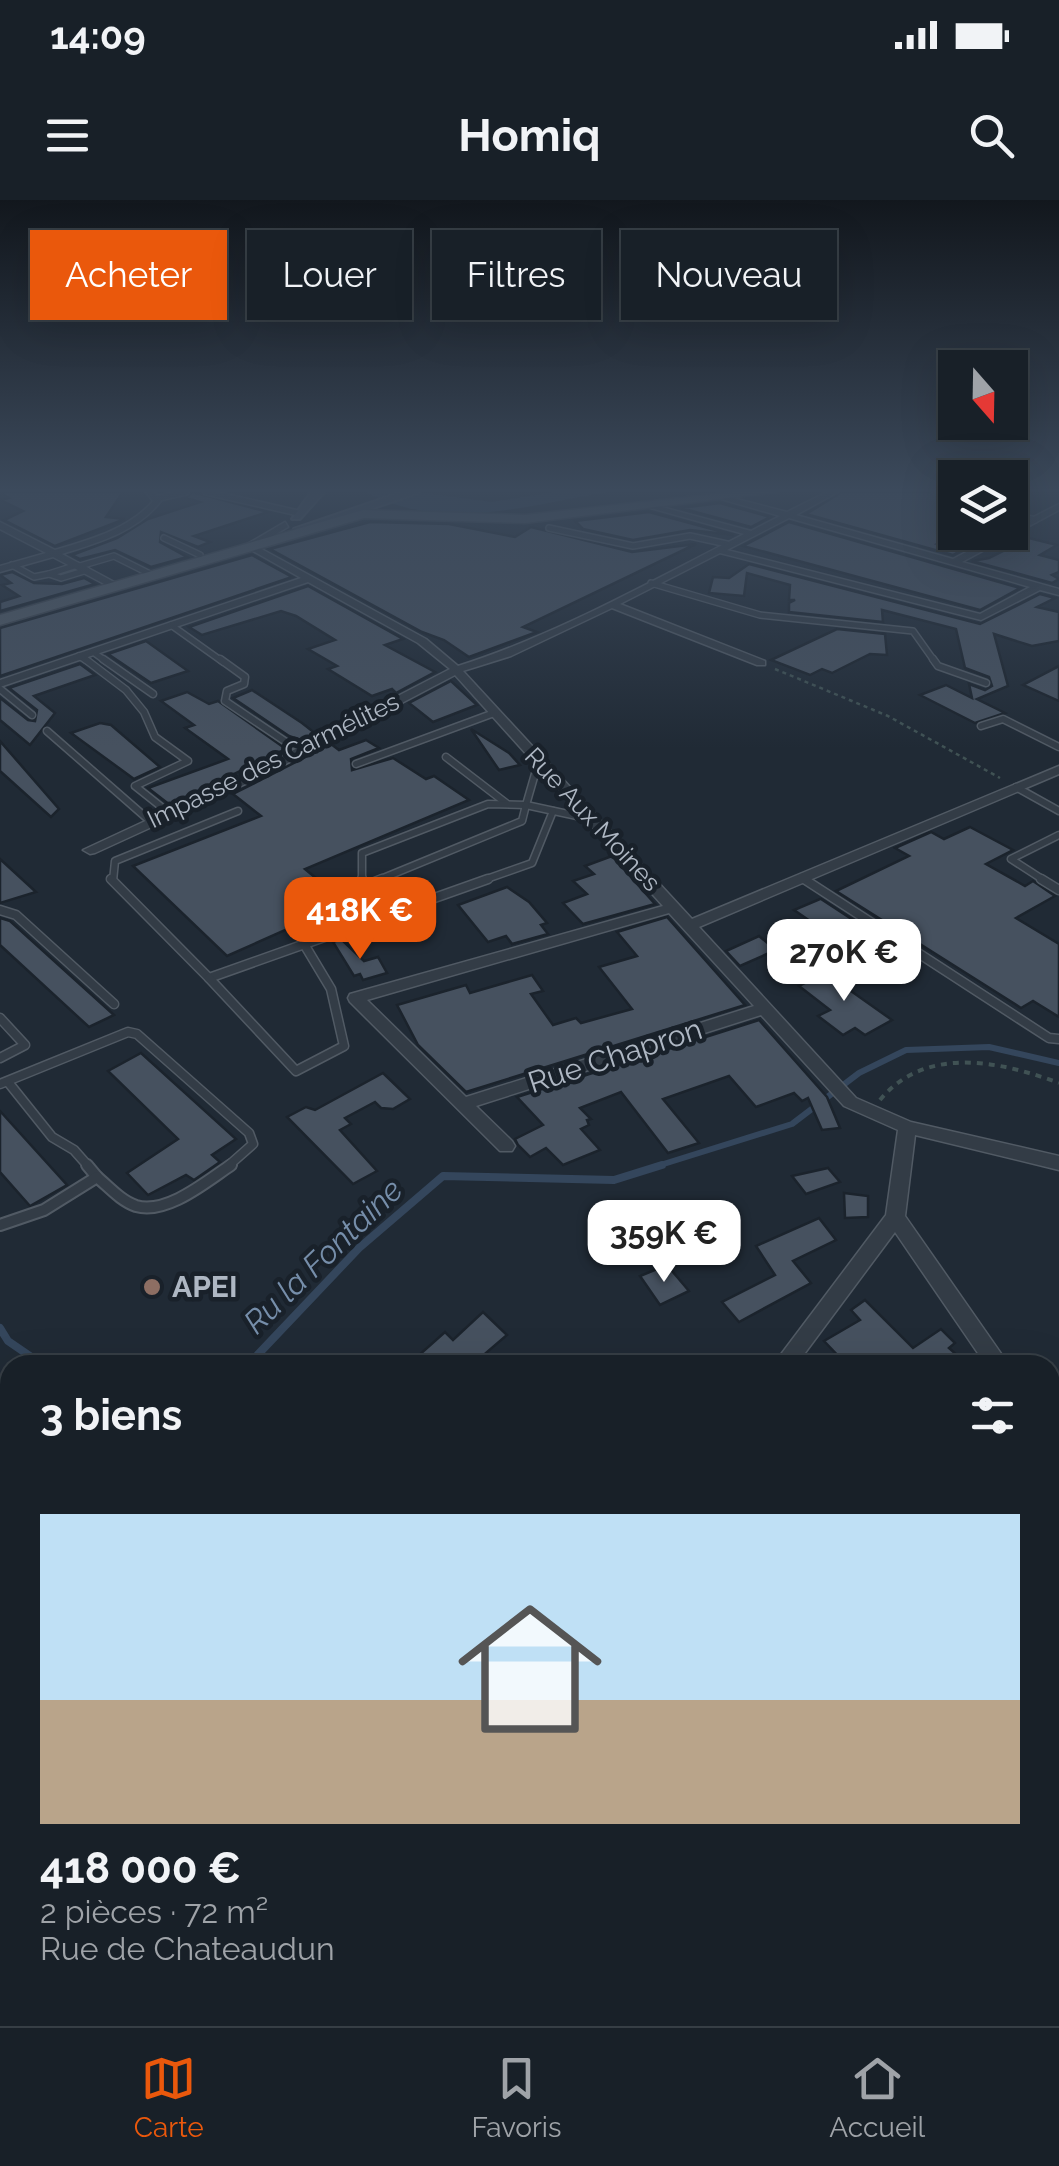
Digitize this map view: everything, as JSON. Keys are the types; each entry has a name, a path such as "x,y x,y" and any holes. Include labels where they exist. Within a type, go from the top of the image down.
{"main road":[{"path":"0,620 138,577"}],"street":[{"path":"99,577 113,585"},
{"name":"Rue Aux Moines","path":"306,577 422,641 456,670 850,1102 908,1127 1059,1163"},
{"name":"Impasse des Carmélites","path":"90,850 306,749 456,670 507,654 664,577"},
{"path":"833,577 980,617 1040,586"},
{"path":"1009,577 1059,592"},
{"path":"0,686 309,579"},
{"path":"611,604 761,663"},
{"path":"690,925 1012,784 1059,770"},
{"path":"506,1146 356,998 674,908"},
{"name":"Rue Chapron","path":"464,1104 766,1008"},
{"path":"792,1355 895,1218 908,1127"},
{"path":"895,1218 991,1355"}],"lane":[{"path":"651,584 760,616 913,631 938,666 986,683"},
{"path":"171,625 245,678 244,684 227,691 225,701 286,742 306,749"},
{"path":"93,652 154,694"},
{"path":"79,656 115,681 151,720 155,737 188,760 188,764 135,786 169,812"},
{"path":"0,686 32,715"},
{"path":"356,764 494,713"},
{"path":"981,726 1003,719 1059,747"},
{"path":"47,732 150,821"},
{"path":"446,757 508,804"},
{"path":"362,887 522,820 539,760"},
{"path":"1012,784 1059,811"},
{"path":"386,915 362,887 362,853 488,804 526,805 594,820"},
{"path":"238,811 115,861 110,878 296,1071 344,1046 332,988 304,944"},
{"path":"208,978 532,863 554,811"},
{"path":"1059,835 1011,859 1059,890"},
{"path":"802,878 1050,1038 1059,1038"},
{"path":"0,910 16,915 114,1004"},
{"path":"0,1018 25,1045 0,1058"},
{"path":"128,1032 136,1034 249,1133 253,1144 246,1155 166,1203 145,1208 132,1204 97,1177 74,1150 52,1137 4,1083 128,1032"},
{"path":"1,1223 44,1210 97,1177"}],"path":[{"path":"761,663 888,716 1012,784"},
{"path":"873,1114 888,1086 925,1066 1011,1067 1059,1082"}],"building":[{"path":"3,577 62,584 84,578 95,584 0,611 0,602 19,596 2,585 11,583"},
{"path":"175,577 291,577 0,676 0,628"},
{"path":"322,577 627,577 523,627 537,632 469,657 444,640"},
{"path":"713,577 746,577 744,596 709,593"},
{"path":"762,577 800,577 980,624 1040,594 1055,598 1037,607 1059,612 1059,641 1032,646 994,634 1008,686 977,699 1005,713 975,723 920,695 946,685 972,698 969,684 985,690 992,686 989,677 965,668 956,629 882,610 883,622 789,612 789,603 795,600 789,600 790,585"},
{"path":"859,577 982,577 1020,588 980,610"},
{"path":"1031,577 1056,577 1059,579 1052,583"},
{"path":"308,586 403,639 385,645 435,672 396,693 392,689 372,696 328,669 337,666 308,649 335,640 296,616 281,611 202,635 189,627"},
{"path":"837,629 885,634 887,655 870,654 832,673 822,669 810,675 771,660"},
{"path":"146,641 188,671 151,683 108,654"},
{"path":"80,664 95,675 34,696 55,713 30,745 0,720 0,698 28,720 35,721 37,710 9,688"},
{"path":"1059,666 1059,701 1023,685"},
{"path":"451,681 477,705 433,722 409,703"},
{"path":"252,690 316,734 303,741 289,736 233,698"},
{"path":"187,692 209,704 218,701 286,749 170,805 148,788 228,759 185,728 194,725 161,701"},
{"path":"100,723 111,725 160,767 134,779 71,733"},
{"path":"471,729 509,753 520,765 499,770"},
{"path":"366,740 379,748 351,759 352,770 393,758 426,779 434,776 469,800 305,869 346,903 227,956 133,866 261,816 233,794 331,744 339,750"},
{"path":"0,741 59,809 51,817 0,771"},
{"path":"970,827 1013,850 986,864 1025,886 1033,881 1055,896 1016,918 1059,944 1059,1017 1033,1001 1021,1008 836,891 909,856 895,848 931,832 944,839"},
{"path":"612,856 655,904 583,924 563,903 587,894 573,881 594,874 585,866"},
{"path":"0,859 36,892 0,903"},
{"path":"507,887 529,902 547,923 541,925 548,934 512,944 506,936 488,942 458,905"},
{"path":"820,899 879,937 832,960 797,935 816,925 794,910"},
{"path":"667,917 745,1005 466,1092 418,1045 397,1005 466,985 470,993 532,975 543,991 531,994 553,1025 576,1018 581,1023 632,1009 599,967 637,956 617,932"},
{"path":"0,918 10,921 114,1015 89,1027 0,945"},
{"path":"759,936 776,950 740,966 726,951"},
{"path":"341,939 364,961 378,957 387,973 363,980 360,974 354,976 333,942"},
{"path":"838,967 853,978 841,984 892,1020 865,1035 855,1028 843,1035 818,1016 830,1010 799,986"},
{"path":"759,1020 827,1097 840,1128 822,1130 808,1098 802,1101 794,1093 756,1107 729,1076 663,1099 699,1143 668,1153 621,1092 580,1108 591,1119 581,1129 600,1150 563,1165 546,1148 530,1157 518,1145 515,1139 543,1125 517,1097"},
{"path":"141,1053 236,1139 212,1155 220,1162 194,1180 186,1175 148,1195 127,1173 178,1139 108,1071"},
{"path":"383,1073 410,1099 393,1109 381,1108 375,1102 345,1118 351,1124 340,1130 377,1171 353,1184 287,1117 306,1107 315,1110"},
{"path":"0,1111 67,1185 30,1206 0,1172"},
{"path":"828,1168 840,1182 806,1194 792,1176"},
{"path":"844,1193 868,1196 868,1217 845,1218"},
{"path":"819,1218 836,1240 793,1261 811,1283 739,1322 722,1302 775,1275 756,1246"},
{"path":"667,1265 689,1291 660,1305 640,1276"},
{"path":"865,1300 913,1348 941,1329 955,1343 949,1348 957,1355 837,1355 824,1341 860,1320 851,1310"},
{"path":"483,1312 507,1335 484,1355 419,1355 445,1332 453,1340"}],"waterway":[{"name":"Ru la Fontaine","path":"654,1167 792,1124 859,1073 906,1050 989,1047 1059,1063"},
{"name":"Ru la Fontaine","path":"257,1355 359,1248 443,1176 614,1180 662,1165"},
{"name":"Ru la Fontaine","path":"0,1328 8,1341 28,1355"}],"place":[{"name":"APEI","path":"152,1287"}]}
